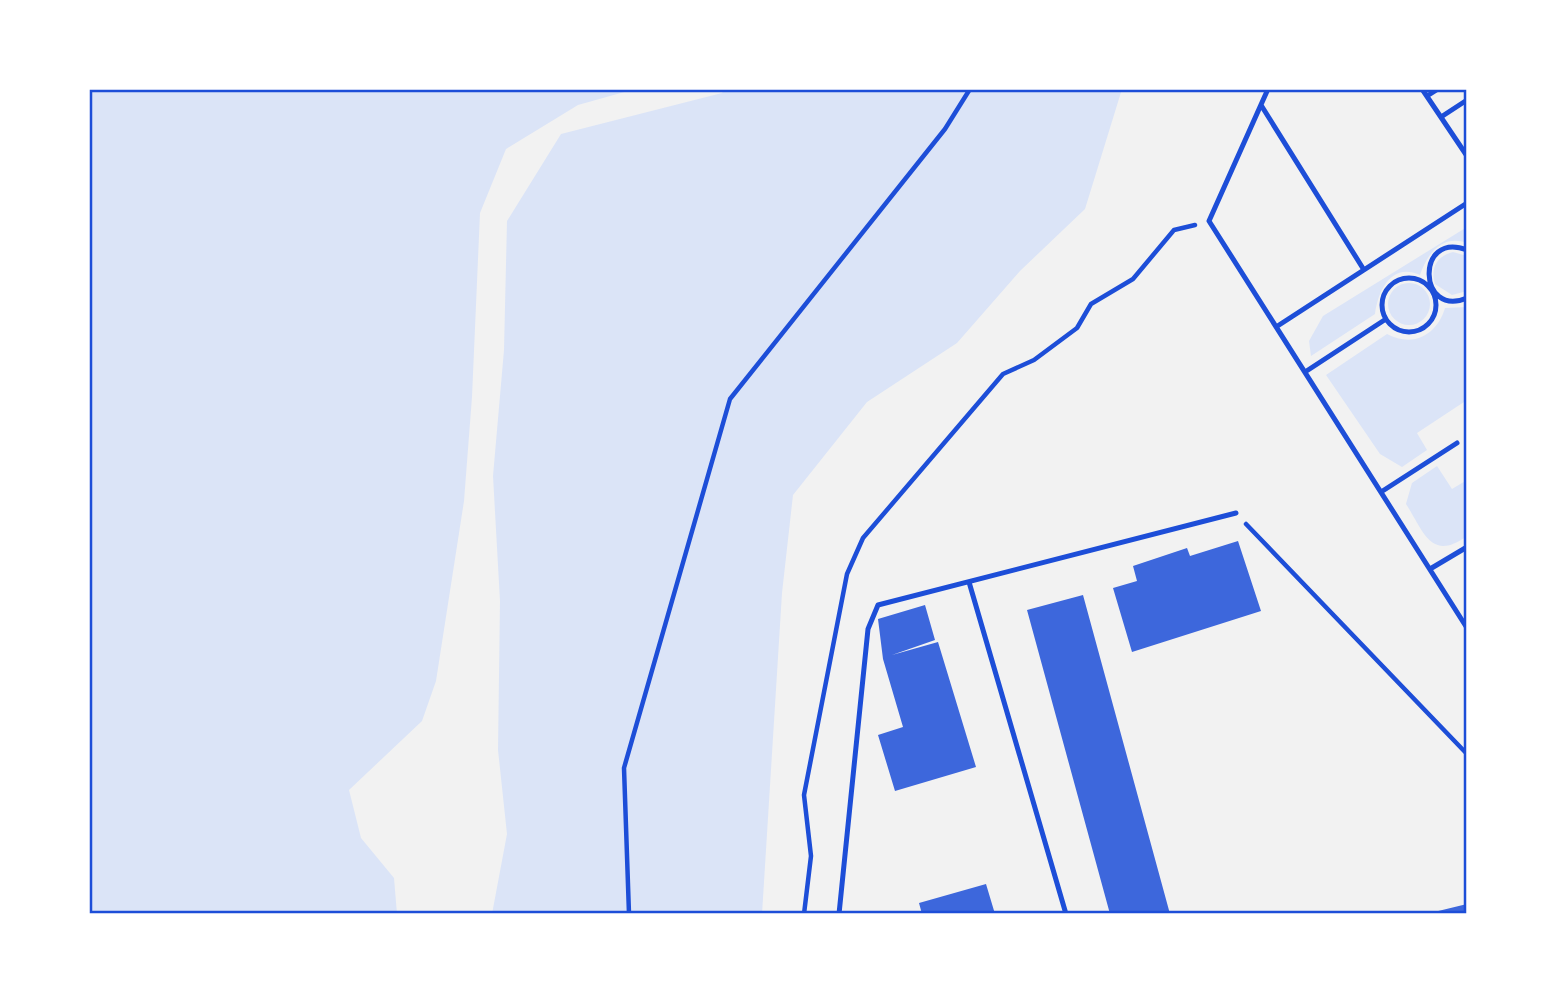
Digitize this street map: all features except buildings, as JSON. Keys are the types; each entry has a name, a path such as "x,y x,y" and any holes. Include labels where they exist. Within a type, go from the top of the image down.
{"lane":[{"path":"1268,89 1209,221 1467,628"},
{"path":"1422,89 1467,156"},
{"path":"1427,96 1438,89"},
{"path":"1441,117 1467,100"},
{"path":"1261,106 1364,270"},
{"path":"1276,327 1467,203"},
{"path":"1467,250 1455,247 1437,254 1428,269 1431,287 1437,305 1425,328 1408,332 1399,330 1386,319 1382,302 1390,285 1406,278 1415,278 1431,287 1436,294 1452,301 1467,298"},
{"path":"1305,372 1386,319"},
{"path":"1381,492 1457,443"},
{"path":"839,914 868,629 878,605 1236,513"},
{"path":"1430,569 1467,547"},
{"path":"969,582 1066,914"}],"path":[{"path":"629,914 624,768 730,399 945,129 970,89"},
{"path":"804,914 811,856 804,795 847,574 863,538 1003,374 1034,360 1077,328 1091,304 1133,279 1174,230 1209,221"},
{"path":"1236,513 1467,754"}],"shaded area":[{"path":"89,89 635,89 578,105 506,149 480,213 472,397 464,501 436,681 422,721 349,790 361,838 394,878 397,914 89,914"},
{"path":"725,89 1122,89 1085,209 1020,271 957,343 867,402 793,495 782,593 762,914 492,914 507,834 498,750 500,601 493,476 504,350 507,221 561,134 722,93"},
{"path":"1467,227 1467,243 1450,241 1437,248 1431,253 1420,275 1401,272 1394,276 1379,296 1375,314 1311,356 1309,341 1323,316"},
{"path":"1453,252 1467,256 1467,291 1452,295 1435,284 1433,273 1439,260"},
{"path":"1409,283 1424,289 1430,304 1424,319 1409,325 1394,319 1388,304 1394,289"},
{"path":"1467,307 1467,400 1417,433 1427,450 1402,467 1380,454 1326,375 1387,334 1406,340 1415,339 1430,332 1445,308"},
{"path":"1437,466 1452,489 1467,480 1467,536 1445,546 1430,540 1406,504 1412,483"}]}
